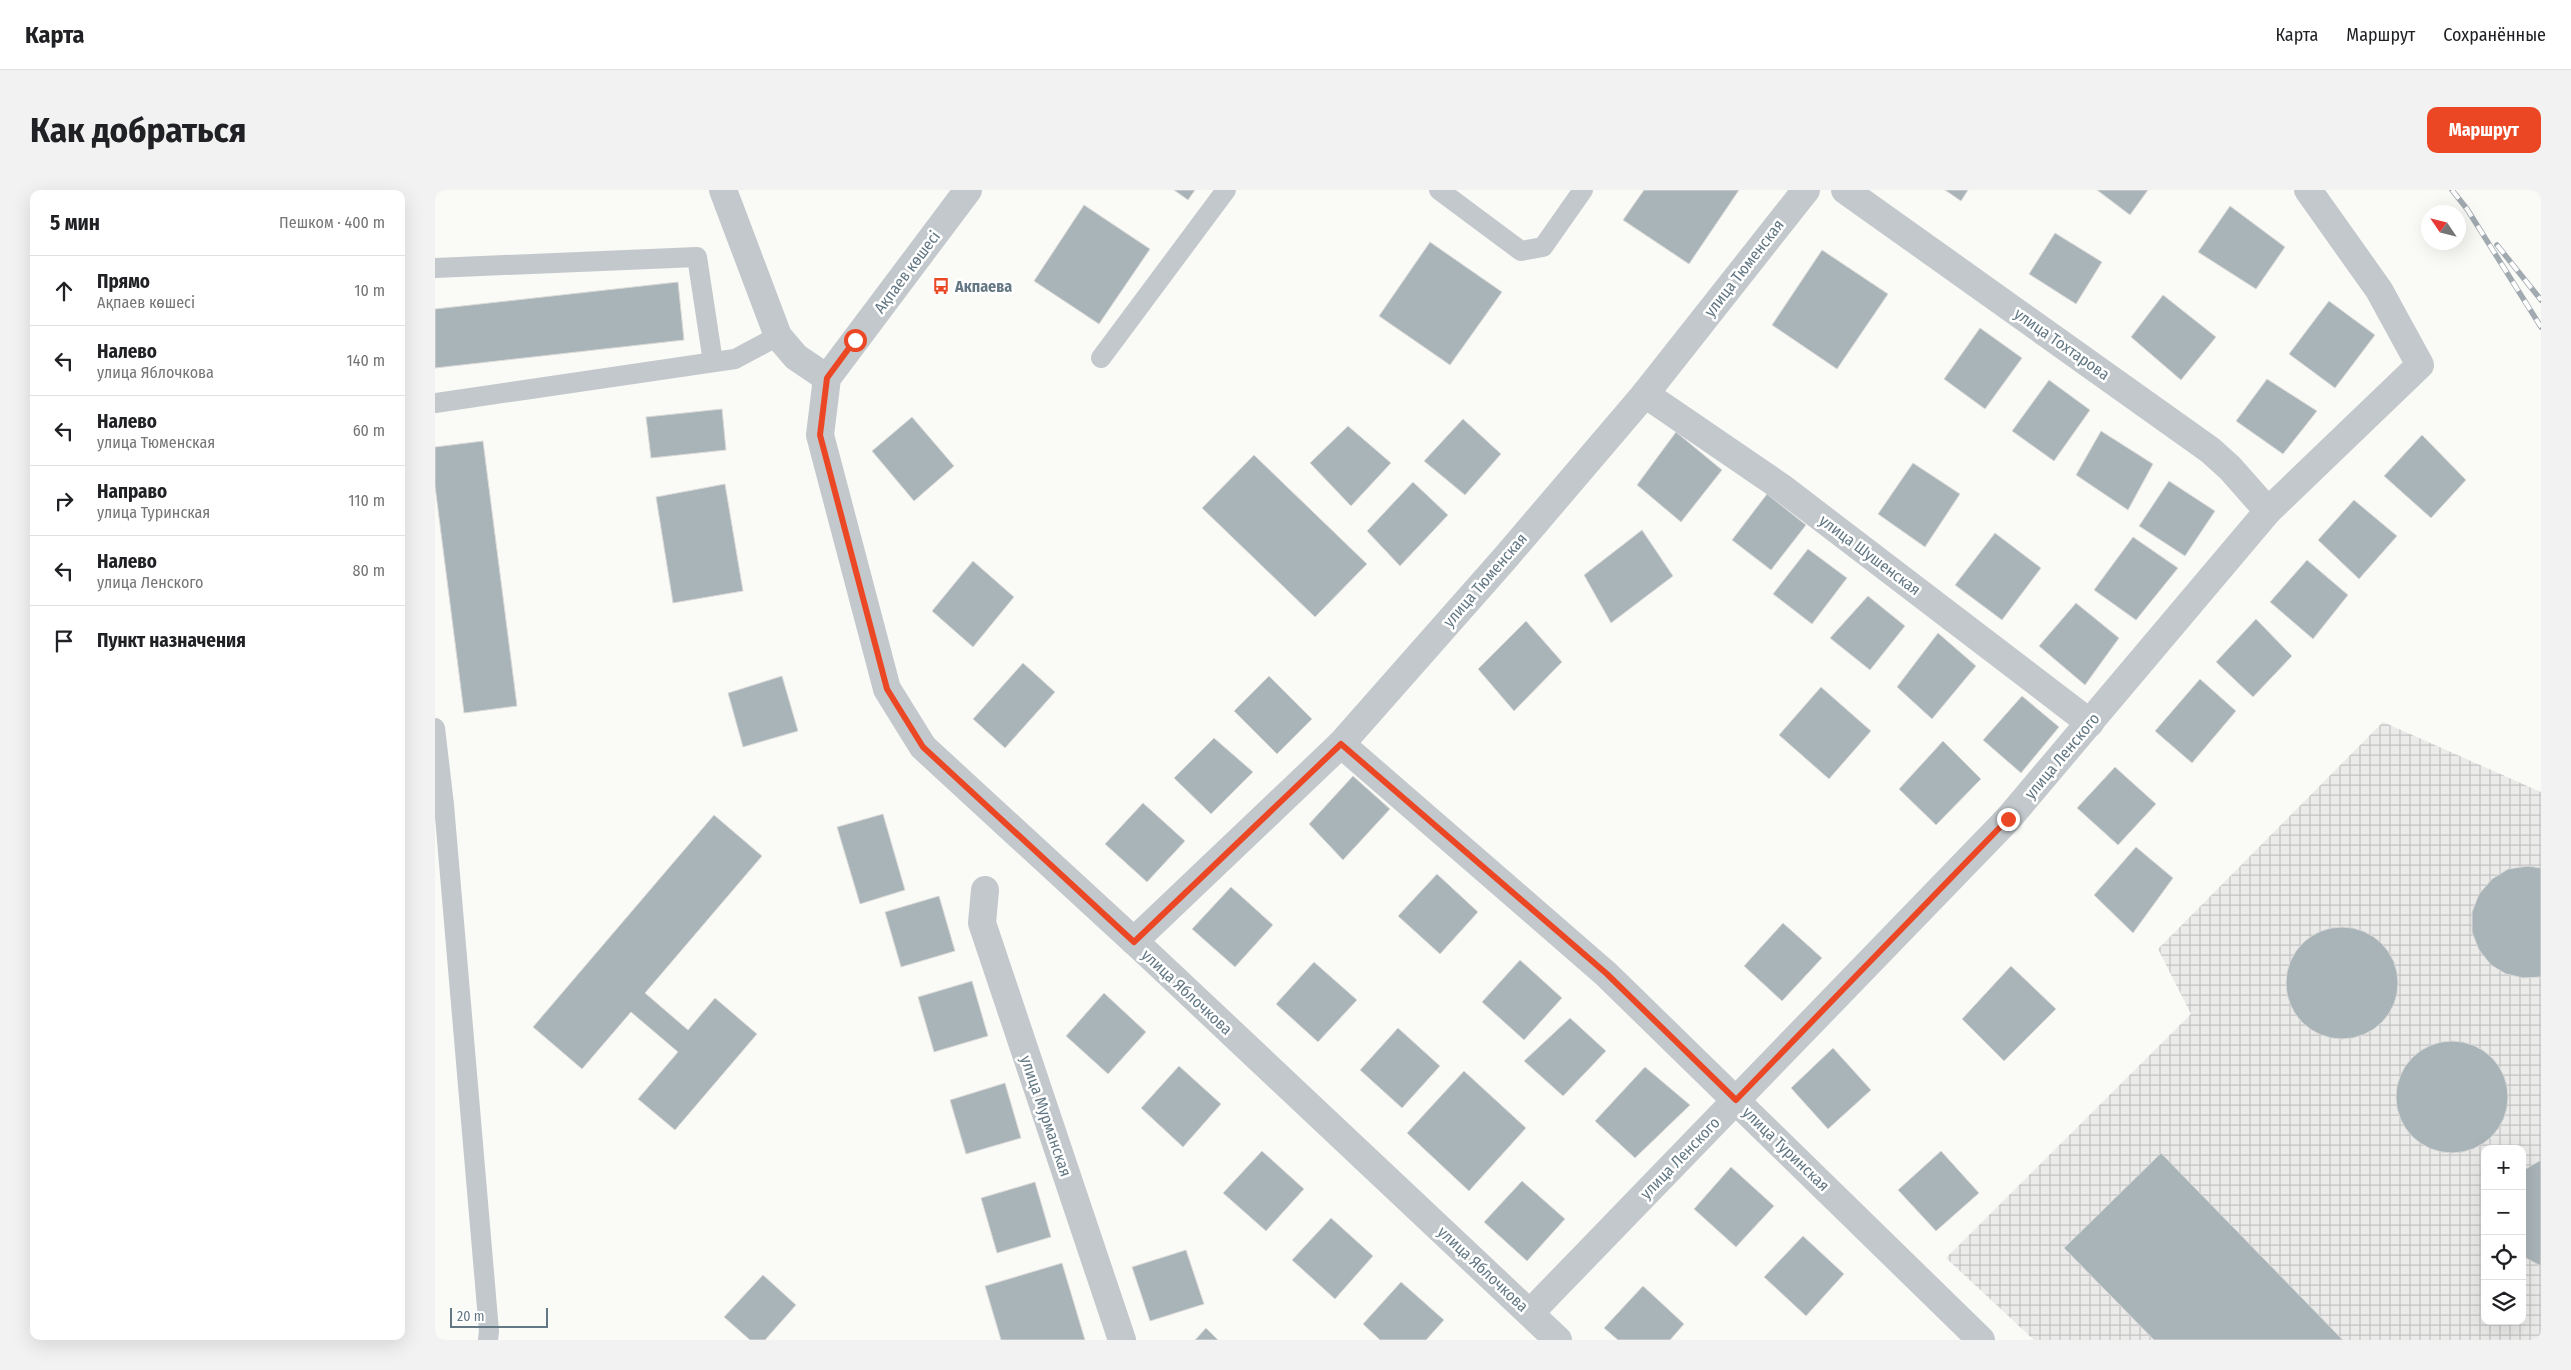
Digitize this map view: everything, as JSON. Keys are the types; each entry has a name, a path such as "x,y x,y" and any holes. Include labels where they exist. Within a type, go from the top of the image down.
{"street":[{"path":"723,190 778,336 796,357 827,378"},
{"name":"Ақпаев көшесі","path":"827,378 968,190"},
{"name":"улица Тюменская","path":"1134,942 1341,744 1506,558 1645,394 1806,190"},
{"name":"улица Тохтарова","path":"1845,190 2210,450 2230,468 2268,511"},
{"name":"улица Ленского","path":"1530,1313 2008,819 2268,511 2419,365 2379,290 2308,190"},
{"name":"улица Яблочкова","path":"827,378 820,435 887,689 923,747 1558,1340"},
{"name":"улица Шушенская","path":"1645,394 1781,487 2090,723"},
{"name":"улица Туринская","path":"1341,744 1607,974 1981,1340"},
{"name":"улица Мурманская","path":"985,890 982,923 1122,1340"}],"lane":[{"path":"1101,358 1226,190"},
{"path":"1439,190 1521,251 1543,247 1583,190"},
{"path":"435,268 697,257 713,362"},
{"path":"435,403 735,359 778,336"},
{"path":"435,728 488,1321 488,1340"}],"shaded area":[{"path":"2383,722 2541,792 2541,1340 2034,1340 1946,1258 2191,1014 2158,949"}],"building":[{"path":"1174,190 1195,190 1188,200"},
{"path":"1644,190 1739,190 1689,264 1623,220"},
{"path":"1945,190 1968,190 1961,201"},
{"path":"2097,190 2148,190 2130,215"},
{"path":"1084,205 1150,249 1099,324 1034,281"},
{"path":"2230,206 2285,247 2256,289 2198,252"},
{"path":"2055,233 2102,262 2076,304 2029,274"},
{"path":"1430,242 1502,292 1450,365 1379,316"},
{"path":"1822,250 1888,294 1837,369 1772,325"},
{"path":"678,282 684,340 435,368 435,309"},
{"path":"2163,295 2216,337 2181,380 2131,337"},
{"path":"2329,301 2375,335 2335,388 2289,354"},
{"path":"1980,328 2022,358 1985,409 1944,379"},
{"path":"2267,379 2317,411 2283,454 2236,421"},
{"path":"2049,380 2090,410 2054,461 2012,431"},
{"path":"722,409 726,450 651,458 646,417"},
{"path":"912,417 954,466 914,501 872,451"},
{"path":"1463,419 1501,454 1465,495 1424,461"},
{"path":"1348,426 1391,463 1351,506 1310,463"},
{"path":"2101,431 2153,464 2128,510 2076,475"},
{"path":"1676,432 1722,470 1681,522 1637,485"},
{"path":"2422,435 2466,480 2431,518 2384,476"},
{"path":"483,441 517,706 464,713 435,486 435,447"},
{"path":"1254,455 1367,564 1315,617 1202,508"},
{"path":"1913,463 1960,494 1925,547 1878,514"},
{"path":"2169,481 2215,511 2185,556 2139,526"},
{"path":"1413,482 1448,515 1400,566 1367,531"},
{"path":"725,484 743,591 673,603 656,497"},
{"path":"1767,494 1806,525 1771,570 1732,540"},
{"path":"2354,500 2397,536 2359,579 2318,540"},
{"path":"1642,530 1673,576 1611,623 1584,575"},
{"path":"1995,533 2041,568 2002,620 1955,585"},
{"path":"2133,537 2178,568 2136,620 2094,590"},
{"path":"1808,549 1847,578 1812,624 1773,594"},
{"path":"2307,560 2348,595 2313,639 2270,602"},
{"path":"973,561 1014,597 973,647 932,611"},
{"path":"1868,596 1905,626 1870,670 1830,638"},
{"path":"2076,603 2119,638 2085,685 2039,646"},
{"path":"2256,619 2292,656 2253,697 2216,662"},
{"path":"1526,621 1562,662 1514,711 1478,669"},
{"path":"1938,633 1976,666 1932,719 1897,687"},
{"path":"1023,663 1055,692 1005,748 973,719"},
{"path":"782,676 798,731 743,747 728,693"},
{"path":"1269,676 1312,719 1277,754 1234,711"},
{"path":"2200,679 2236,711 2192,763 2155,731"},
{"path":"1821,687 1871,731 1829,779 1779,735"},
{"path":"2022,696 2059,727 2021,773 1983,740"},
{"path":"1214,738 1253,772 1211,814 1174,778"},
{"path":"1943,741 1981,779 1936,825 1899,789"},
{"path":"2115,767 2156,804 2118,845 2077,808"},
{"path":"1353,776 1390,809 1343,860 1309,824"},
{"path":"1143,803 1185,841 1147,882 1105,844"},
{"path":"883,814 905,890 860,904 837,827"},
{"path":"714,815 762,856 645,993 688,1030 715,998 757,1034 675,1130 638,1099 678,1052 631,1012 582,1069 533,1027"},
{"path":"2136,847 2173,878 2133,933 2094,895"},
{"path":"2528,866 2541,868 2541,977 2523,978 2506,974 2491,965 2479,950 2472,932 2472,912 2479,894 2492,879 2508,869"},
{"path":"1437,874 1478,912 1440,954 1398,916"},
{"path":"1231,887 1273,925 1235,967 1192,929"},
{"path":"939,896 955,951 901,967 885,912"},
{"path":"1783,923 1822,958 1782,1001 1744,966"},
{"path":"2342,927 2363,931 2382,943 2394,962 2398,983 2394,1004 2382,1023 2363,1035 2342,1039 2321,1035 2302,1023 2290,1004 2286,983 2290,962 2302,943 2321,931"},
{"path":"1520,960 1562,998 1524,1040 1482,1002"},
{"path":"1314,962 1357,1000 1318,1042 1276,1004"},
{"path":"2011,966 2056,1009 2004,1061 1962,1019"},
{"path":"972,981 988,1036 934,1052 918,997"},
{"path":"1104,993 1146,1032 1108,1074 1066,1036"},
{"path":"1570,1018 1606,1051 1563,1096 1524,1061"},
{"path":"1398,1028 1440,1066 1402,1108 1360,1070"},
{"path":"2441,1042 2463,1042 2483,1050 2499,1066 2507,1086 2507,1108 2499,1128 2483,1144 2463,1152 2441,1152 2421,1144 2405,1128 2397,1108 2397,1086 2405,1066 2421,1050"},
{"path":"1833,1048 1871,1090 1828,1129 1791,1088"},
{"path":"1179,1066 1221,1104 1183,1147 1141,1108"},
{"path":"1645,1067 1690,1105 1635,1158 1595,1121"},
{"path":"1464,1071 1526,1128 1469,1191 1407,1133"},
{"path":"1005,1083 1021,1138 966,1154 950,1100"},
{"path":"1262,1151 1304,1189 1266,1231 1223,1193"},
{"path":"1941,1151 1979,1193 1936,1231 1898,1190"},
{"path":"2161,1153 2343,1340 2154,1340 2064,1248"},
{"path":"2541,1160 2541,1266 2526,1258 2526,1169"},
{"path":"1731,1167 1774,1206 1736,1247 1694,1209"},
{"path":"1522,1181 1565,1219 1527,1261 1484,1222"},
{"path":"1035,1182 1051,1237 997,1253 981,1198"},
{"path":"1331,1218 1373,1256 1335,1299 1292,1260"},
{"path":"1803,1236 1844,1274 1806,1316 1764,1277"},
{"path":"1186,1250 1204,1304 1150,1321 1132,1267"},
{"path":"1062,1263 1085,1340 1001,1340 985,1286"},
{"path":"763,1275 796,1305 765,1340 750,1340 724,1317"},
{"path":"1401,1282 1444,1320 1426,1340 1380,1340 1363,1324"},
{"path":"1643,1286 1684,1324 1670,1340 1618,1340 1604,1328"},
{"path":"1206,1328 1218,1340 1195,1340"}],"railway":[{"path":"2452,190 2467,209 2541,327"},
{"path":"2497,245 2541,300"}],"place":[{"name":"Акпаева","path":"941,286"}],"route":[{"path":"855,340 827,378 820,435 887,689 923,747 1134,942 1341,744 1607,974 1736,1100 2008,819"}]}
